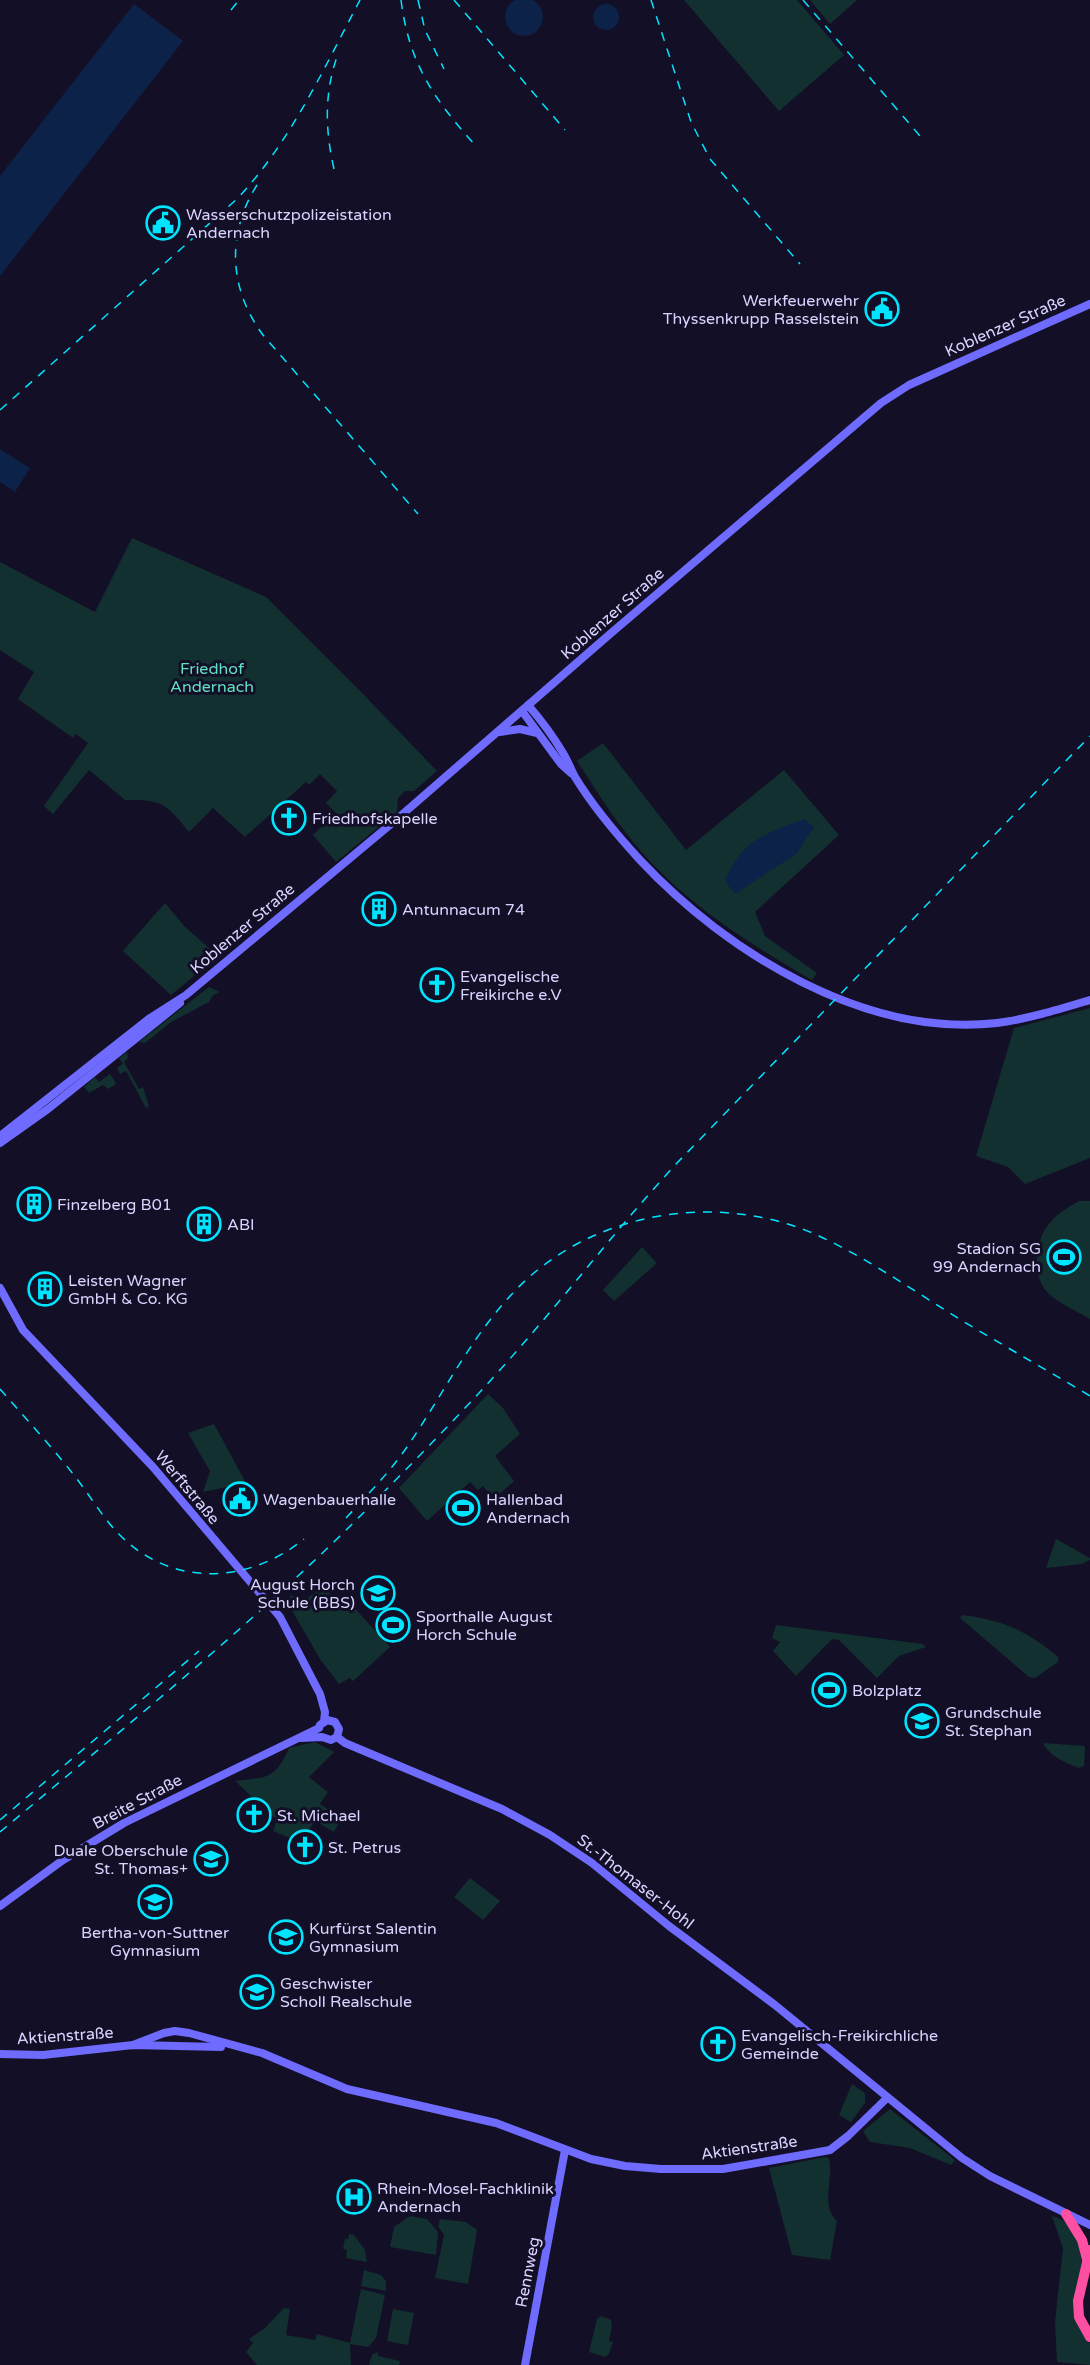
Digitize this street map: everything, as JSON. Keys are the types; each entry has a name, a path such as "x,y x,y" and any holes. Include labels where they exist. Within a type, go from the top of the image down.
{"highway":[{"path":"1066,2214 1082,2240 1088,2261 1079,2293 1078,2310 1082,2324 1090,2337"}],"street":[{"name":"Koblenzer Straße","path":"0,1136 150,1018 186,995 397,819 881,403 909,385 1090,304"},
{"path":"525,708 537,734 561,764 576,778 640,860 681,900 732,941 829,996 899,1017 953,1024 999,1023 1090,1000"},
{"path":"525,708 564,754 576,778"},
{"path":"496,733 520,729 537,734"},
{"name":"Koblenzer Straße","path":"0,1143 169,1014 186,995"},
{"name":"Werftstraße","path":"0,1288 23,1330 153,1467 280,1617 323,1697 324,1727 337,1724 339,1729 337,1737"},
{"path":"324,1727 331,1740 337,1737"},
{"name":"Breite Straße","path":"0,1906 66,1858 124,1823 324,1727"},
{"name":"St.-Thomaser-Hohl","path":"337,1737 345,1743 502,1809 550,1835 592,1863 669,1926 775,2005 887,2098"},
{"name":"Aktienstraße","path":"133,2045 164,2033 175,2031 189,2034 262,2053 347,2089 496,2123 591,2159 625,2166 691,2170 723,2169 830,2150 887,2098"},
{"path":"185,2045 189,2034"},
{"name":"Aktienstraße","path":"0,2054 43,2055 133,2045 229,2046"},
{"path":"887,2098 963,2158 990,2176 1090,2225"},
{"name":"Rennweg","path":"525,2365 565,2150"}],"green space":[{"path":"684,0 797,0 844,55 779,111"},
{"path":"810,0 857,0 830,24"},
{"name":"Friedhof Andernach","path":"132,538 266,597 437,771 414,791 405,791 398,798 397,812 336,862 313,835 336,813 326,803 337,791 320,774 309,785 306,782 245,837 213,808 189,832 163,805 156,802 125,800 89,770 53,814 44,806 88,743 76,734 73,738 18,699 34,672 0,650 0,562 95,612"},
{"path":"603,743 686,850 784,770 839,835 755,912 765,936 817,973 812,980 712,916 688,897 645,856 613,815 577,761"},
{"path":"165,903 184,926 218,956 171,995 123,951"},
{"path":"209,987 220,992 213,995 209,1002 171,1022 145,1043 139,1042"},
{"path":"1090,1008 1090,1158 1025,1184 1008,1167 976,1156 1014,1028"},
{"path":"127,1052 128,1058 124,1062 139,1089 143,1087 149,1106 146,1108 126,1071 120,1074 117,1068 123,1064 119,1058"},
{"path":"110,1074 116,1083 108,1089 103,1085 89,1093 84,1087 95,1077 99,1082"},
{"name":"Stadion SG 99 Andernach","path":"1079,1201 1090,1201 1090,1319 1049,1294 1043,1287 1037,1271 1039,1244 1049,1223 1065,1209"},
{"path":"642,1247 657,1263 614,1301 603,1290"},
{"path":"488,1394 503,1408 520,1434 495,1456 514,1481 494,1499 483,1486 478,1490 470,1482 427,1521 399,1488"},
{"path":"214,1424 246,1483 203,1492 210,1471 188,1433"},
{"path":"1056,1539 1090,1560 1082,1564 1046,1568"},
{"path":"324,1586 336,1601 349,1602 390,1647 353,1681 350,1678 339,1684 320,1659 286,1600 292,1595 301,1603"},
{"path":"963,1615 991,1620 1025,1633 1058,1657 1058,1662 1035,1678 1029,1677 960,1618"},
{"path":"776,1625 923,1644 926,1647 899,1656 877,1678 839,1640 832,1639 796,1676 773,1651 780,1642 772,1638"},
{"name":"Bolzplatz","path":"825,1675 843,1692 832,1703 815,1687"},
{"path":"315,1742 334,1752 309,1777 328,1792 320,1804 341,1818 334,1832 315,1821 300,1842 273,1831 277,1820 235,1781 269,1775 279,1766 289,1748"},
{"path":"1043,1743 1085,1746 1084,1766 1079,1768 1059,1759"},
{"path":"470,1878 500,1901 483,1920 454,1897"},
{"path":"852,2084 865,2093 865,2103 851,2122 839,2115"},
{"path":"890,2109 955,2160 951,2165 910,2148 870,2142 863,2131"},
{"path":"829,2158 830,2166 829,2207 837,2221 830,2260 792,2255 769,2168"},
{"path":"410,2216 427,2219 438,2232 436,2255 390,2247 394,2227"},
{"path":"1052,2216 1063,2220 1075,2234 1084,2260 1081,2274 1083,2335 1090,2343 1090,2365 1057,2362 1055,2322 1063,2248"},
{"path":"440,2219 466,2222 477,2230 468,2284 435,2278 444,2235 438,2226"},
{"path":"349,2234 354,2235 365,2250 367,2262 346,2258 347,2250 343,2249 345,2239 348,2239"},
{"path":"364,2270 381,2275 386,2281 386,2291 361,2286"},
{"path":"361,2289 385,2295 376,2338 368,2347 350,2344 351,2365 257,2365 246,2352 253,2343 249,2339 265,2328 284,2308 290,2309 286,2335 315,2340 317,2334 350,2343"},
{"path":"393,2309 414,2313 408,2345 387,2341"},
{"path":"601,2316 611,2320 612,2325 609,2341 613,2342 609,2354 605,2357 589,2352 597,2319"},
{"path":"378,2352 378,2356 400,2361 399,2365 369,2365 372,2355"}],"water":[{"path":"524,-2 537,4 543,17 537,30 524,36 511,30 505,17 511,4"},
{"path":"134,4 183,41 0,276 0,176"},
{"path":"606,4 615,8 619,17 615,26 606,30 597,26 593,17 597,8"},
{"path":"0,449 30,468 15,492 0,482"},
{"path":"804,819 814,827 796,854 735,894 725,881 731,867 747,847 766,834"}],"railway":[{"path":"231,10 239,0"},
{"path":"0,410 238,198 257,176 290,128 320,78 360,0"},
{"path":"401,0 410,43 425,78 435,95 475,145"},
{"path":"418,0 425,30 444,69"},
{"path":"454,0 565,130"},
{"path":"651,0 691,122 710,159 800,264"},
{"path":"803,0 920,136"},
{"path":"334,169 327,111 330,83 338,54"},
{"path":"257,185 247,204 236,242 238,280 243,299 263,335 418,514"},
{"path":"0,1832 241,1628 377,1499 496,1374 677,1163 1090,736"},
{"path":"346,1518 402,1454 483,1329 512,1294 542,1266 577,1244 615,1227 655,1217 696,1212 737,1214 778,1221 817,1235 872,1264 961,1320 1090,1396"},
{"path":"0,1389 68,1467 112,1526 125,1540 146,1556 168,1566 191,1572 214,1574 238,1571 261,1564 304,1539"},
{"path":"0,1820 199,1651"}],"place":[{"name":"Wasserschutzpolizeistation Andernach","path":"163,223"},
{"name":"Werkfeuerwehr Thyssenkrupp Rasselstein","path":"882,309"},
{"name":"Friedhofskapelle","path":"289,818"},
{"name":"Antunnacum 74","path":"379,909"},
{"name":"Evangelische Freikirche e.V","path":"437,985"},
{"name":"Finzelberg B01","path":"34,1204"},
{"name":"ABI","path":"204,1224"},
{"name":"Stadion SG 99 Andernach","path":"1064,1257"},
{"name":"Leisten Wagner GmbH & Co. KG","path":"45,1289"},
{"name":"Wagenbauerhalle","path":"240,1499"},
{"name":"Hallenbad Andernach","path":"463,1508"},
{"name":"August Horch Schule (BBS)","path":"378,1593"},
{"name":"Sporthalle August Horch Schule","path":"393,1625"},
{"name":"Bolzplatz","path":"829,1690"},
{"name":"Grundschule St. Stephan","path":"922,1721"},
{"name":"St. Michael","path":"254,1815"},
{"name":"St. Petrus","path":"305,1847"},
{"name":"Duale Oberschule St. Thomas+","path":"211,1859"},
{"name":"Bertha-von-Suttner Gymnasium","path":"155,1902"},
{"name":"Kurfürst Salentin Gymnasium","path":"286,1937"},
{"name":"Geschwister Scholl Realschule","path":"257,1992"},
{"name":"Evangelisch-Freikirchliche Gemeinde","path":"718,2044"},
{"name":"Rhein-Mosel-Fachklinik Andernach","path":"354,2197"}]}
